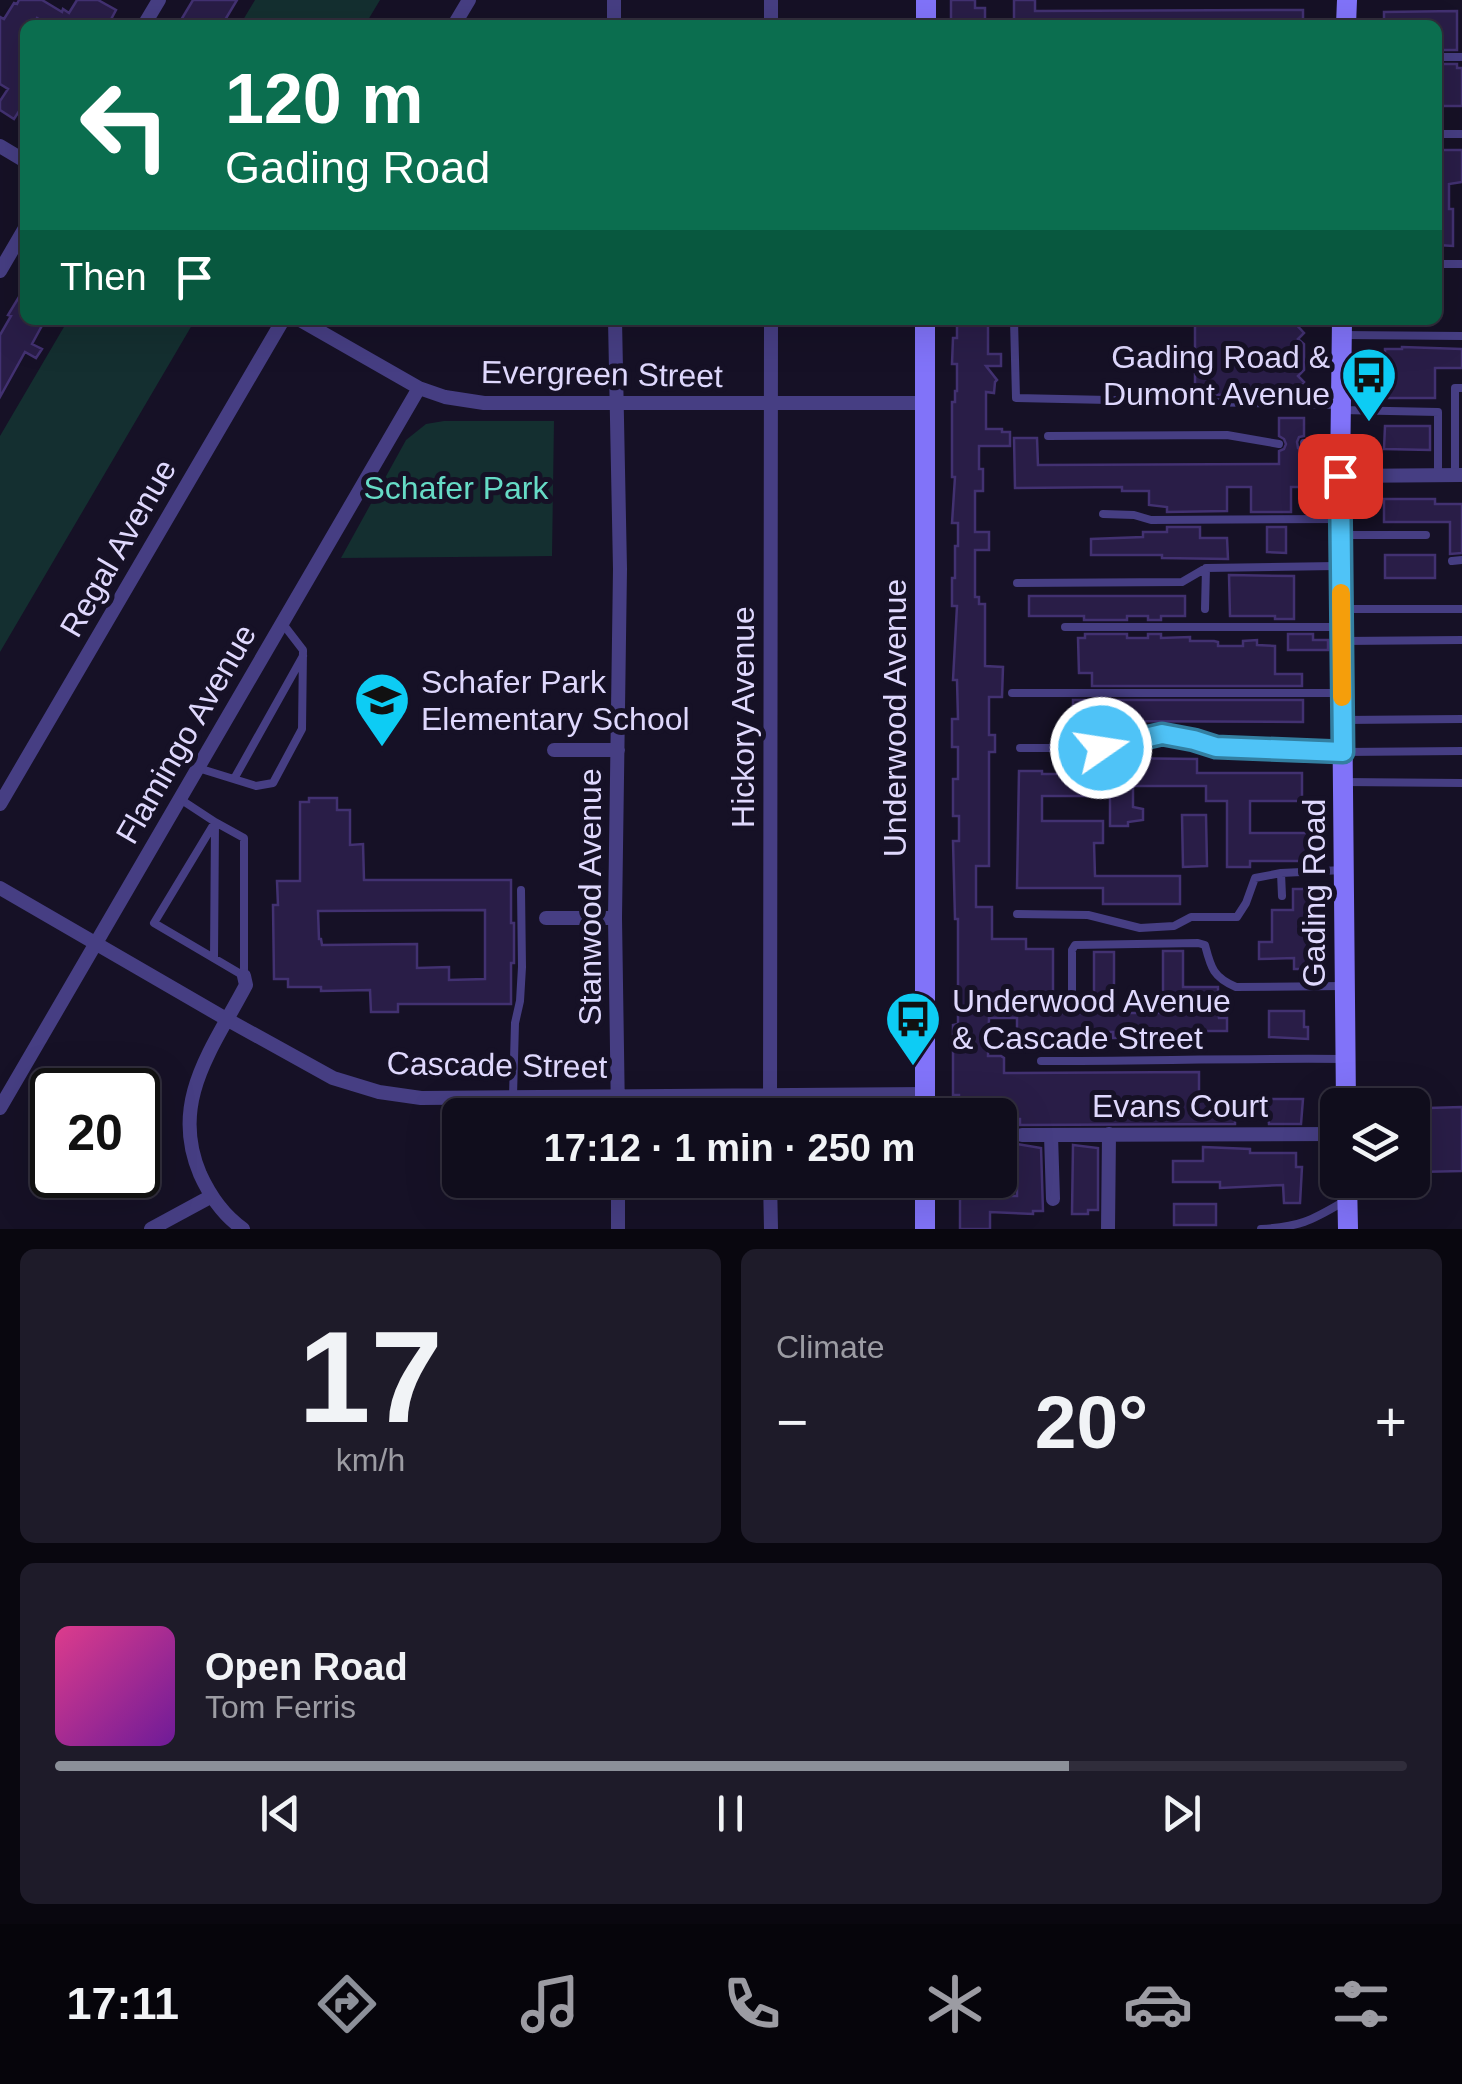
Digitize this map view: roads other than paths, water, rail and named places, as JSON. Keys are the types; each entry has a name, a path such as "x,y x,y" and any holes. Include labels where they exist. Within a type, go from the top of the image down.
{"street":[{"path":"0,271 20,237"},
{"name":"Regal Avenue","path":"0,804 279,325"},
{"name":"Evergreen Street","path":"309,325 419,388 484,403 924,403"},
{"name":"Stanwood Avenue","path":"615,325 620,569 615,918 618,1096"},
{"name":"Hickory Avenue","path":"770,1096 771,325"},
{"name":"Underwood Avenue","path":"925,325 925,1098"},
{"name":"Gading Road","path":"1342,328 1340,527 1346,1088"},
{"name":"Flamingo Avenue","path":"0,1108 419,388"},
{"path":"1340,476 1459,475"},
{"path":"554,750 618,750"},
{"name":"Cascade Street","path":"0,888 334,1078 378,1092 421,1098 809,1098"},
{"path":"546,918 615,918"},
{"path":"242,1229 210,1197 192,1155 189,1108 202,1064 246,986 244,976"},
{"name":"Evans Court","path":"1022,1134 1320,1134"},
{"path":"1051,1134 1052,1198"},
{"path":"1108,1229 1109,1134"},
{"path":"151,1229 210,1197"},
{"path":"618,1198 618,1229"},
{"path":"770,1198 771,1229"},
{"path":"925,1198 926,1229"},
{"path":"1347,1198 1348,1229"}],"lane":[{"path":"1014,325 1016,398 1438,412 1438,475"},
{"path":"1342,328 1462,336"},
{"path":"1459,475 1455,388 1462,388"},
{"path":"1048,436 1227,435 1279,444"},
{"path":"1304,443 1340,442"},
{"path":"1103,514 1426,535"},
{"path":"1452,561 1462,560"},
{"path":"1017,582 1182,582 1206,568 1341,566"},
{"path":"1205,609 1206,568"},
{"path":"1342,626 1462,608"},
{"path":"198,768 256,786 273,783 302,729 302,650 282,623"},
{"path":"1065,627 1342,626 1462,640"},
{"path":"234,779 303,656"},
{"path":"1012,693 1342,693"},
{"path":"1342,720 1462,720"},
{"path":"1020,748 1101,748 1162,734 1216,747 1462,751"},
{"path":"1343,782 1462,782"},
{"path":"180,799 244,838 244,976"},
{"path":"214,958 215,822"},
{"path":"215,822 154,923 244,976"},
{"path":"1017,914 1088,915 1140,928 1174,926 1191,917 1236,917 1256,878 1343,870"},
{"path":"1281,873 1282,896"},
{"path":"513,1096 515,1023 522,967 521,890"},
{"path":"1072,996 1075,945 1198,943 1206,945 1212,971 1236,987 1344,986"},
{"path":"1041,1061 1346,1058"},
{"path":"1261,1229 1303,1224 1337,1198"}],"place":[{"name":"Gading Road & Dumont Avenue","path":"1369,424"},
{"name":"Schafer Park Elementary School","path":"382,749"},
{"name":"Underwood Avenue & Cascade Street","path":"913,1068"}],"park label":[{"name":"Schafer Park","path":"456,488"}]}
